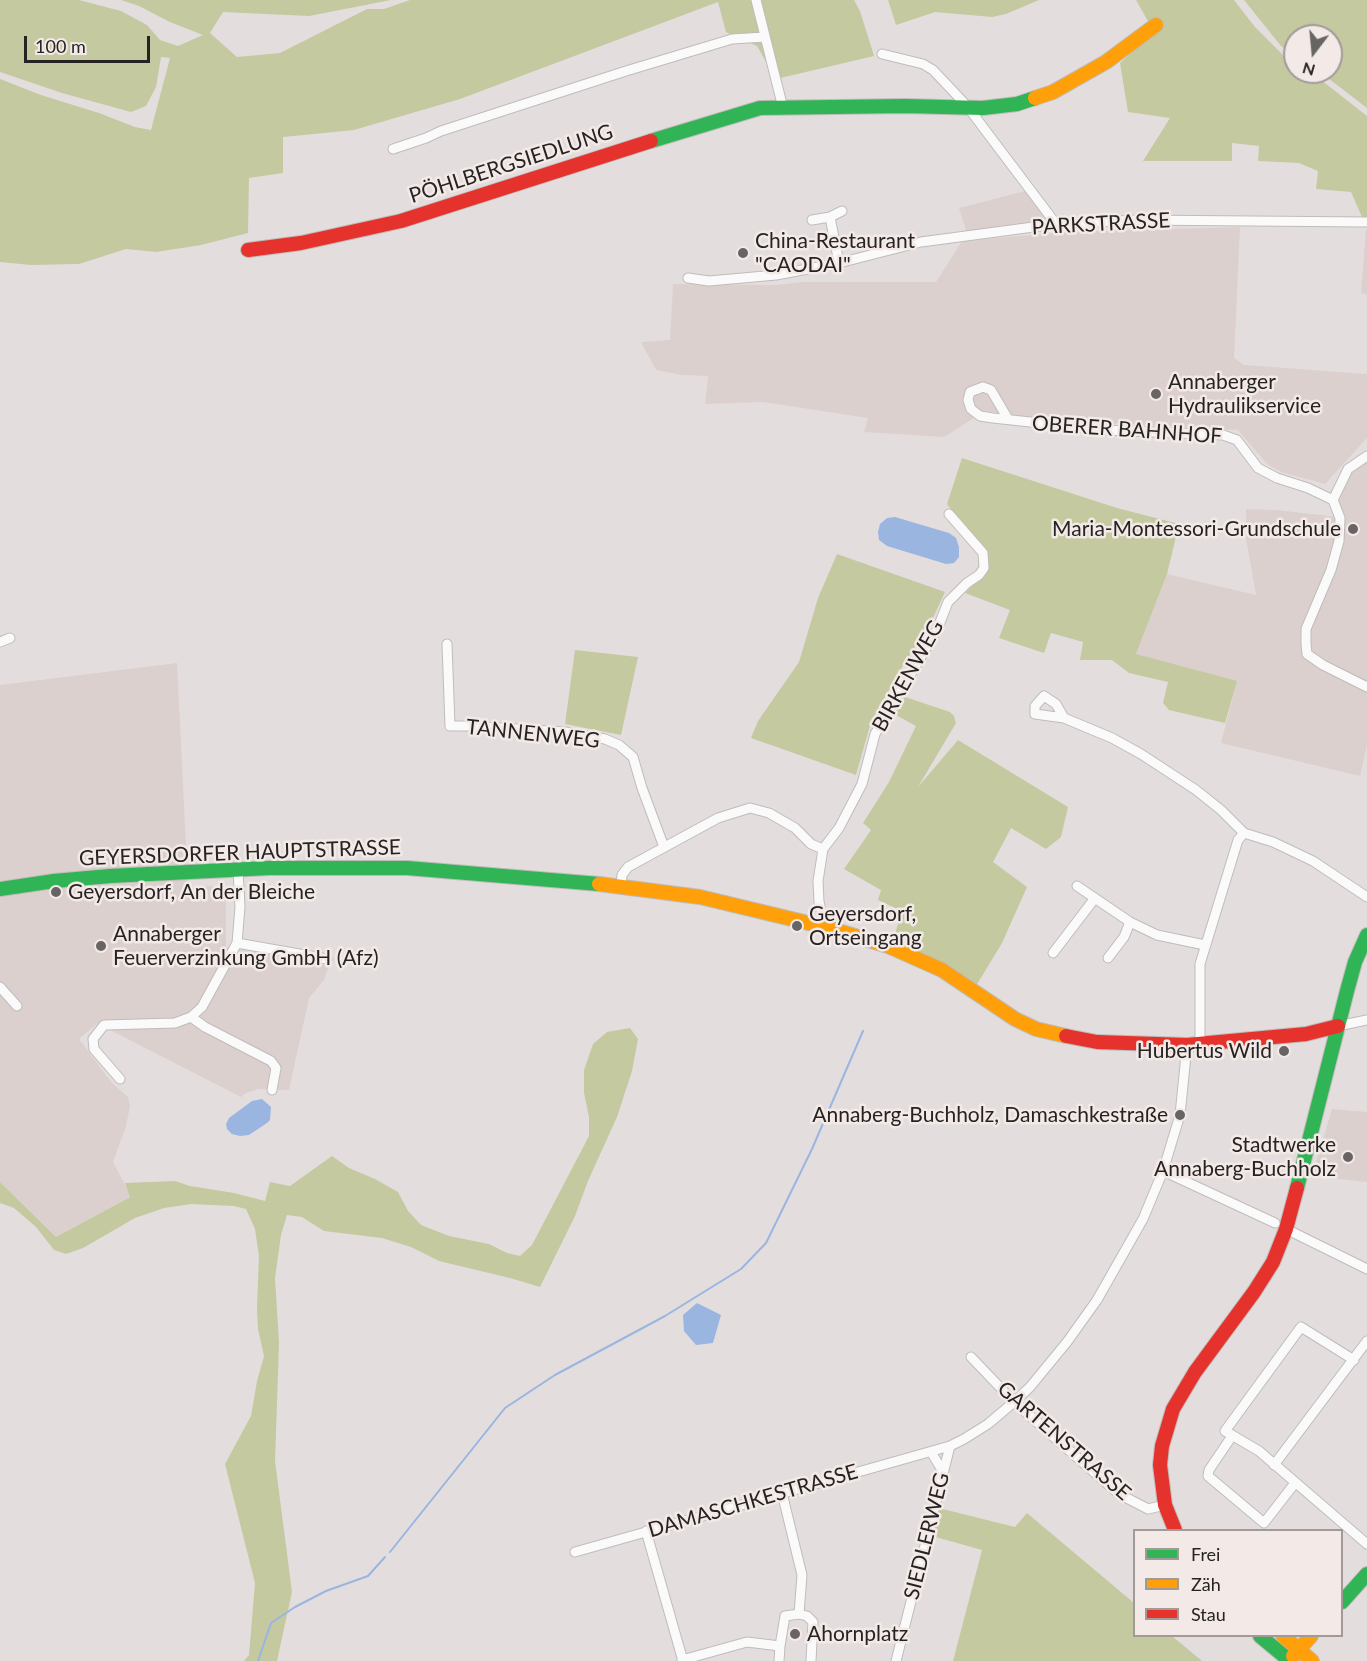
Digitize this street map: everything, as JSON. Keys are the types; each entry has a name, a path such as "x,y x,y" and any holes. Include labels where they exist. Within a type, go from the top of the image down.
{"main road":[{"name":"PÖHLBERGSIEDLUNG","path":"248,250 301,243 401,221 760,108 967,106 983,108 1017,104 1053,92 1106,62 1156,25"},
{"name":"GEYERSDORFER HAUPTSTRASSE","path":"0,889 81,878 238,870 407,868 621,886 700,897 825,927 888,946 920,959 974,990 1015,1019 1036,1029 1098,1042 1193,1044 1306,1034 1338,1026"},
{"path":"1175,1529 1165,1504 1160,1465 1162,1446 1173,1409 1273,1262 1355,962 1367,934"},
{"path":"1343,1600 1367,1574"},
{"path":"1262,1637 1289,1661 1309,1637"},
{"path":"1285,1637 1312,1661"}],"street":[{"path":"756,0 783,108"},
{"path":"393,149 441,131 732,39 765,37"},
{"path":"882,54 923,64 933,70 967,106 1056,224"},
{"path":"812,220 830,217 842,211"},
{"path":"830,217 839,263"},
{"name":"PARKSTRASSE","path":"688,278 709,280 776,275 839,263 921,242 1056,224 1137,220 1367,222"},
{"name":"OBERER BAHNHOF","path":"1008,419 991,390 983,387 970,392 968,400 975,413 1008,419 1105,430 1223,435 1237,440 1258,468 1333,500"},
{"path":"1367,456 1348,469 1333,500 1340,518 1339,541 1331,570 1306,629 1307,654 1323,665 1367,687"},
{"name":"BIRKENWEG","path":"825,927 819,902 818,881 823,849 840,828 862,784 875,734 937,630 948,602 984,568 983,553 949,514"},
{"path":"0,642 10,638"},
{"name":"TANNENWEG","path":"447,644 450,726 565,732 605,739 619,745 633,757 664,847"},
{"path":"1064,718 1112,738 1167,769 1221,810 1244,833 1273,842 1313,861 1367,897"},
{"path":"621,886 622,875 627,867 718,818 750,808 769,813 795,828 811,844 823,849"},
{"name":"DAMASCHKESTRASSE","path":"575,1552 950,1446 988,1424 1029,1387 1067,1342 1097,1300 1143,1219 1163,1171 1180,1115 1193,1044 1200,964 1238,840 1244,833"},
{"path":"120,1079 94,1049 93,1039 104,1025 175,1023 191,1017 202,1007 237,943 240,907 238,870"},
{"path":"1077,886 1130,922 1157,935 1205,945"},
{"path":"1053,953 1095,898"},
{"path":"1108,958 1124,937 1130,922"},
{"path":"237,943 327,959"},
{"path":"0,987 17,1006"},
{"path":"191,1017 205,1027 271,1061 276,1068 272,1090"},
{"path":"1338,1026 1367,1020"},
{"path":"1163,1171 1367,1269"},
{"path":"1354,1360 1301,1327 1225,1431 1259,1451 1367,1544"},
{"path":"1274,1465 1367,1341"},
{"name":"GARTENSTRASSE","path":"971,1357 1014,1402 1119,1494 1149,1509 1165,1504"},
{"path":"1232,1436 1209,1470 1208,1476 1264,1523 1295,1483"},
{"name":"SIEDLERWEG","path":"896,1661 940,1491 942,1470 950,1446"},
{"path":"931,1452 942,1470"},
{"path":"782,1493 802,1575 799,1614"},
{"path":"646,1531 682,1660 747,1642 780,1646"},
{"path":"779,1661 785,1616 799,1614 807,1616 813,1622 810,1661"}],"shaded area":[{"path":"1029,190 1052,220 967,233 959,208"},
{"path":"1240,227 1234,358 1244,365 1367,374 1367,438 1325,484 1281,472 1267,464 1238,430 1046,420 985,411 944,437 864,432 868,418 763,402 705,404 708,376 682,375 656,370 641,342 670,340 673,284 936,282 962,241 1067,232"},
{"path":"1367,230 1367,295 1361,293"},
{"path":"1367,456 1367,745 1360,776 1221,743 1233,697 1136,654 1167,574 1256,595 1246,539 1246,509 1339,517 1333,500 1342,480"},
{"path":"177,663 188,887 218,886 226,893 226,947 329,966 324,980 309,998 289,1090 259,1089 241,1097 112,1031 99,1022 79,1039 112,1083 128,1097 130,1106 126,1126 113,1162 131,1196 56,1237 0,1182 0,685"},
{"path":"1332,1109 1367,1112 1367,1182 1312,1176"}],"green space":[{"path":"0,0 79,0 121,11 147,25 160,40 178,46 203,35 121,0 391,0 309,16 223,12 210,33 237,57 280,53 367,9 384,9 410,0 854,0 860,11 874,56 776,79 757,46 726,32 718,2 460,99 354,130 283,137 283,173 249,178 248,233 201,245 156,252 126,249 79,264 31,265 0,262 0,79 135,127 151,130 170,58 161,57 156,87 146,106 131,112 62,93 0,72"},
{"path":"888,0 1039,0 1006,14 992,17 935,12 896,25"},
{"path":"1136,0 1234,0 1255,27 1283,55 1283,84 1326,84 1367,116 1367,219 1362,217 1351,192 1316,189 1318,171 1299,163 1258,161 1259,146 1232,143 1232,161 1143,161 1170,118 1128,112 1120,63 1154,32"},
{"path":"1244,0 1367,0 1367,108 1336,84 1343,84 1343,24 1283,24 1283,47"},
{"path":"962,458 1117,508 1179,524 1167,574 1136,654 1237,681 1225,723 1169,710 1163,703 1168,682 1129,673 1112,660 1080,660 1083,642 1051,633 1044,653 999,638 1010,610 965,593 982,576 985,552 947,504"},
{"path":"837,554 945,592 930,624 905,662 871,722 856,775 751,738 758,721 799,662 818,598"},
{"path":"575,650 638,657 621,735 565,724"},
{"path":"905,697 950,712 956,723 918,787 958,740 1068,807 1061,837 1046,849 1011,828 993,862 1027,887 1002,943 976,986 892,943 902,911 878,900 881,890 844,869 871,830 863,823 889,782 916,726 894,714"},
{"path":"630,1028 638,1039 632,1071 617,1117 575,1216 540,1287 439,1261 411,1247 382,1238 324,1231 302,1217 287,1215 281,1235 275,1278 279,1343 275,1461 292,1592 277,1661 244,1661 249,1655 255,1583 225,1464 251,1416 264,1356 258,1329 259,1256 255,1229 246,1209 234,1206 191,1204 164,1208 135,1218 83,1248 66,1254 54,1250 36,1227 14,1208 0,1203 0,1182 56,1237 130,1197 125,1183 175,1181 265,1201 270,1182 290,1186 332,1156 349,1168 398,1192 408,1211 421,1225 449,1236 489,1244 507,1253 520,1256 532,1245 589,1136 584,1070 593,1044 607,1032"},
{"path":"939,1508 1015,1527 1027,1513 1133,1602 1133,1637 1173,1637 1202,1661 953,1661 982,1550 932,1536"}],"water":[{"path":"895,517 949,533 956,538 959,557 954,563 946,564 887,546 879,540 880,524 887,518"},
{"path":"262,1099 271,1107 270,1120 267,1123 249,1135 232,1134 227,1129 226,1124 229,1118 252,1101"},
{"path":"697,1303 721,1315 713,1343 696,1345 684,1331 683,1315"}],"waterway":[{"path":"390,1552 505,1408 555,1375 665,1316 741,1269 766,1243 812,1149 863,1031"},
{"path":"258,1661 271,1623 326,1591 368,1576 385,1557"}],"traffic: fast":[{"path":"651,141 760,108 905,106 983,108 1017,104 1035,98"},
{"path":"0,889 110,876 269,868 407,868 599,884"},
{"path":"1297,1188 1355,962 1367,935"},
{"path":"1343,1601 1367,1574"},
{"path":"1261,1637 1290,1661"}],"traffic: slow":[{"path":"1035,98 1053,92 1106,62 1156,25"},
{"path":"599,884 700,897 825,927 888,946 942,970 1015,1019 1036,1029 1066,1036"},
{"path":"1284,1637 1312,1661"},
{"path":"1293,1656 1310,1637"}],"traffic: jam":[{"path":"248,250 301,243 401,221 651,141"},
{"path":"1066,1036 1097,1042 1187,1045 1306,1034 1338,1026"},
{"path":"1175,1529 1165,1505 1160,1465 1162,1446 1173,1409 1195,1372 1254,1292 1273,1262 1286,1229 1297,1188"}],"place":[{"name":"China-Restaurant \"CAODAI\"","path":"743,253"},
{"name":"Annaberger Hydraulikservice","path":"1156,394"},
{"name":"Maria-Montessori-Grundschule","path":"1353,529"},
{"name":"Geyersdorf, An der Bleiche","path":"56,892"},
{"name":"Geyersdorf, Ortseingang","path":"797,926"},
{"name":"Annaberger Feuerverzinkung GmbH (Afz)","path":"101,946"},
{"name":"Hubertus Wild","path":"1284,1051"},
{"name":"Annaberg-Buchholz, Damaschkestraße","path":"1180,1115"},
{"name":"Stadtwerke Annaberg-Buchholz","path":"1348,1157"},
{"name":"Ahornplatz","path":"795,1634"}]}
